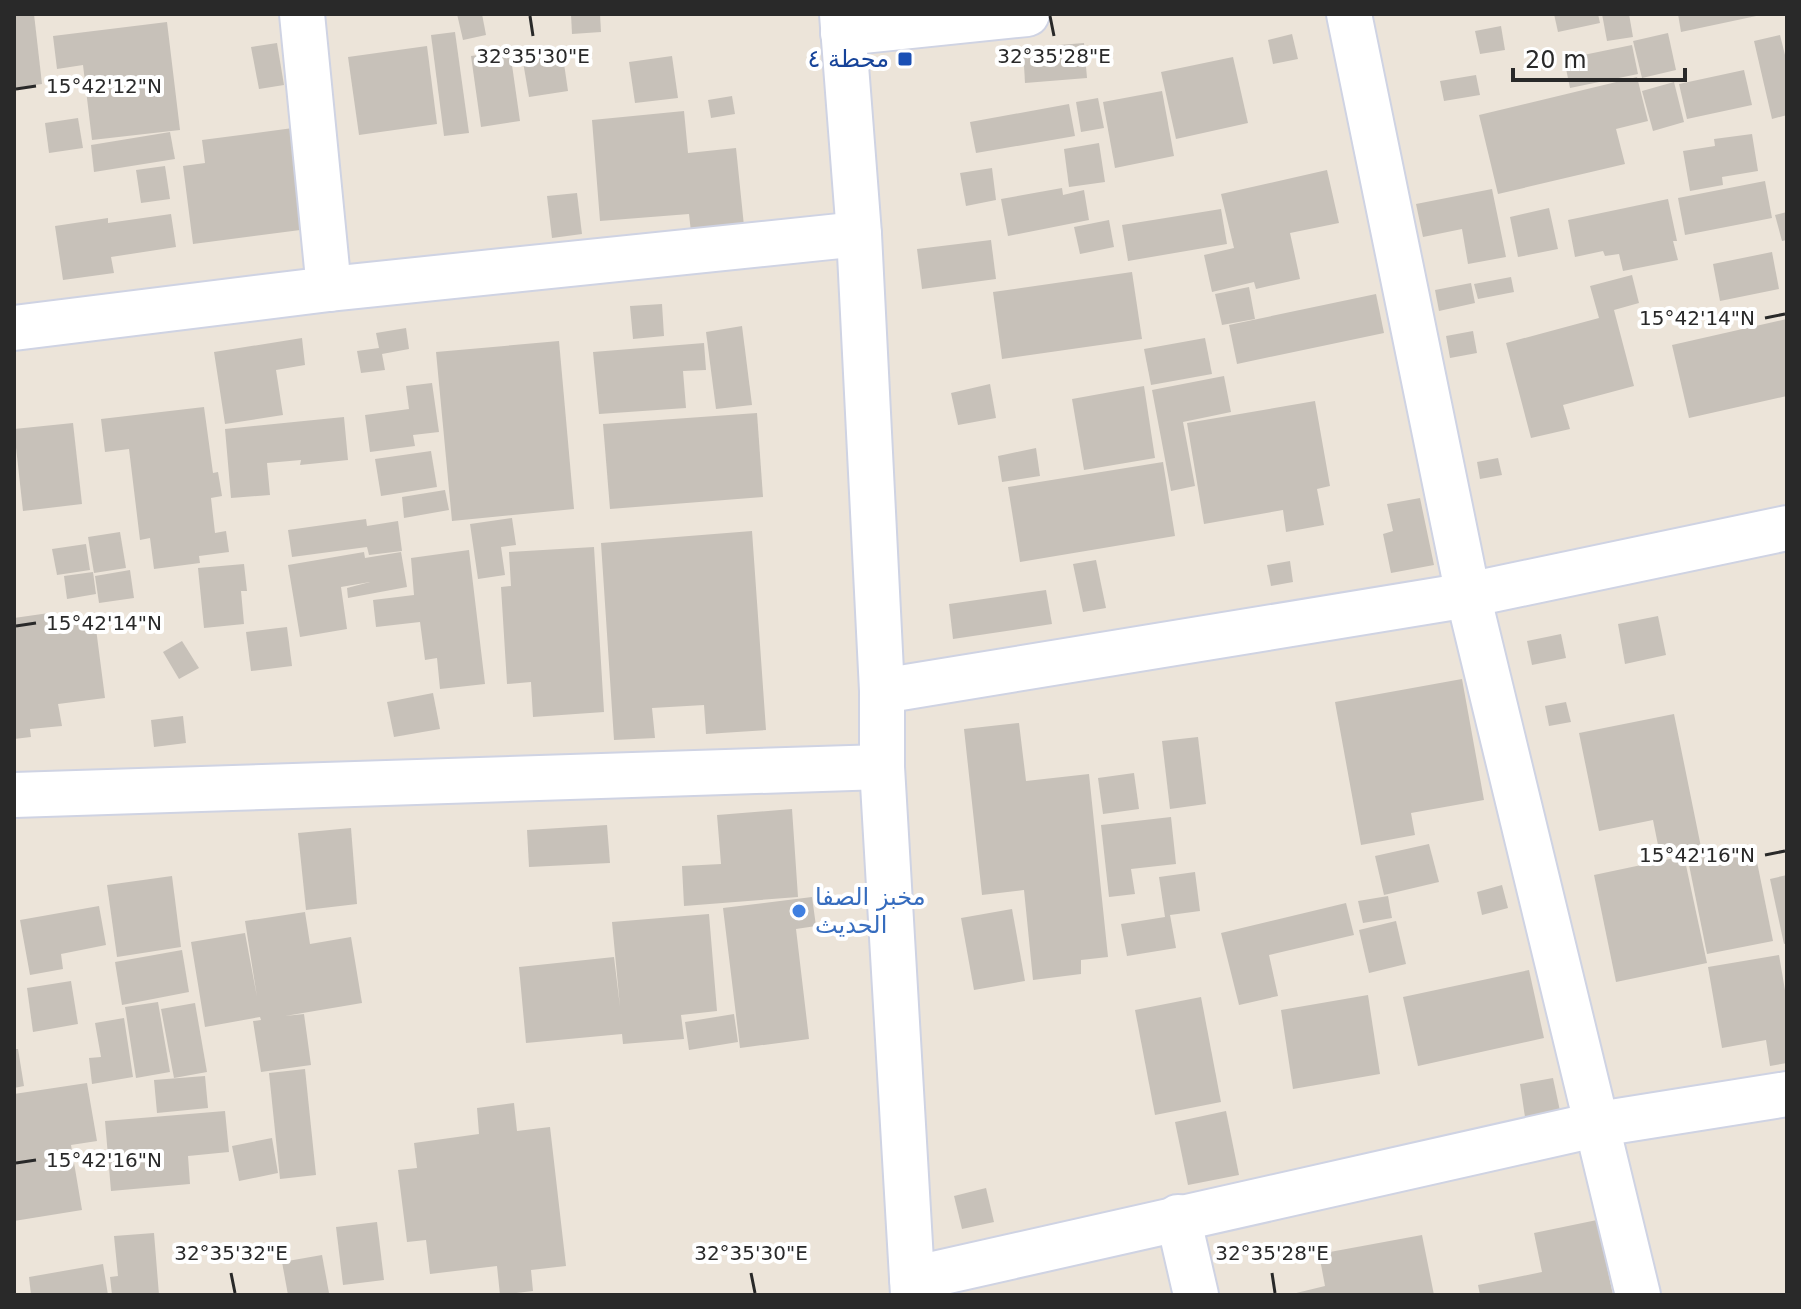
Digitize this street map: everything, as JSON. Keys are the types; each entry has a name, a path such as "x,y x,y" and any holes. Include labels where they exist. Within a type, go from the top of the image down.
{"street":[{"path":"302,14 329,289"},
{"path":"1027,14 843,23 859,234 882,691 882,767 913,1287 1178,1217 1599,1124 1787,1094"},
{"path":"1349,14 1468,595 1599,1124 1638,1295"},
{"path":"14,328 329,289 859,234"},
{"path":"882,691 1468,595 1787,528"},
{"path":"14,795 882,767"},
{"path":"1178,1217 1196,1295"}],"building":[{"path":"14,14 34,14 42,84 14,88"},
{"path":"457,14 482,14 486,35 463,40"},
{"path":"571,14 600,14 601,32 572,34"},
{"path":"1554,14 1598,14 1600,23 1558,32"},
{"path":"1602,14 1629,14 1633,37 1607,41"},
{"path":"1678,14 1761,14 1761,15 1681,32"},
{"path":"167,22 180,130 92,140 83,65 57,69 53,36"},
{"path":"1501,26 1505,50 1480,54 1475,31"},
{"path":"455,32 469,133 444,136 431,35"},
{"path":"1668,33 1676,70 1642,78 1633,41"},
{"path":"1292,34 1298,59 1273,64 1268,40"},
{"path":"1780,35 1787,63 1787,115 1772,119 1754,41"},
{"path":"277,43 284,85 259,89 251,47"},
{"path":"1084,43 1087,78 1025,83 1023,48"},
{"path":"1632,45 1638,74 1570,88 1564,59"},
{"path":"427,46 437,124 359,135 348,57"},
{"path":"562,50 568,91 529,97 522,56"},
{"path":"510,51 520,121 481,127 471,56"},
{"path":"672,56 678,98 635,103 629,62"},
{"path":"1233,57 1248,123 1176,139 1161,72"},
{"path":"1744,70 1752,105 1687,119 1679,84"},
{"path":"1476,75 1480,95 1444,101 1440,81"},
{"path":"1637,77 1648,121 1616,129 1625,164 1498,194 1479,115"},
{"path":"1674,82 1684,122 1653,131 1642,91"},
{"path":"1162,91 1174,156 1115,168 1103,102"},
{"path":"732,96 735,114 711,118 708,100"},
{"path":"1098,98 1104,128 1081,132 1076,102"},
{"path":"1069,104 1075,136 976,153 970,122"},
{"path":"684,111 688,153 736,148 744,226 691,232 689,214 600,221 592,120"},
{"path":"78,118 83,148 49,153 45,123"},
{"path":"293,128 308,229 193,244 183,166 205,163 202,140"},
{"path":"170,132 175,159 94,172 91,145"},
{"path":"1752,134 1758,171 1722,177 1723,185 1690,191 1683,151 1715,146 1714,139"},
{"path":"1099,143 1105,182 1069,187 1064,149"},
{"path":"165,166 170,199 141,203 136,170"},
{"path":"992,168 996,200 966,206 960,173"},
{"path":"1327,170 1339,223 1290,233 1300,279 1256,289 1254,282 1212,292 1204,255 1234,248 1221,194"},
{"path":"1765,181 1772,218 1685,235 1678,198"},
{"path":"1062,188 1063,195 1084,190 1089,220 1008,236 1001,199"},
{"path":"1492,189 1506,257 1468,264 1462,229 1423,237 1416,204"},
{"path":"577,193 582,234 552,238 547,196"},
{"path":"1668,199 1678,260 1623,271 1619,254 1605,256 1603,251 1575,257 1568,220"},
{"path":"1549,208 1558,249 1518,257 1510,217"},
{"path":"1221,209 1227,244 1128,261 1122,225"},
{"path":"1787,212 1787,240 1782,241 1775,215"},
{"path":"171,214 176,247 111,257 114,273 63,280 55,226 108,218 108,223"},
{"path":"1109,220 1114,247 1080,254 1074,227"},
{"path":"991,240 996,279 922,289 917,249"},
{"path":"1772,252 1779,289 1720,301 1713,264"},
{"path":"1132,272 1142,339 1002,359 993,292"},
{"path":"1632,275 1639,303 1614,310 1634,386 1563,405 1570,429 1531,438 1506,343 1599,318 1590,286"},
{"path":"1511,277 1514,292 1478,299 1474,284"},
{"path":"1471,283 1475,303 1439,311 1435,290"},
{"path":"1249,287 1255,319 1222,325 1215,294"},
{"path":"1376,294 1384,333 1237,364 1229,325"},
{"path":"662,304 664,336 633,339 630,306"},
{"path":"1787,319 1787,396 1689,418 1672,345"},
{"path":"742,326 752,405 716,409 706,332"},
{"path":"406,328 409,349 382,354 385,370 361,373 357,351 379,348 376,333"},
{"path":"1473,331 1477,353 1450,358 1446,336"},
{"path":"302,338 305,365 276,370 283,415 225,424 214,352"},
{"path":"1205,338 1212,374 1151,385 1144,349"},
{"path":"559,341 574,509 452,521 436,352"},
{"path":"704,343 706,370 683,371 686,408 599,414 593,352"},
{"path":"1224,376 1231,412 1183,422 1195,486 1171,491 1152,390"},
{"path":"432,383 439,432 413,435 415,446 370,452 365,415 409,409 406,386"},
{"path":"990,384 996,418 958,425 951,393"},
{"path":"1144,386 1155,458 1084,470 1072,399"},
{"path":"1315,401 1330,486 1317,489 1324,525 1286,532 1283,510 1204,524 1187,423"},
{"path":"204,407 213,473 218,472 222,496 211,498 215,533 226,531 229,552 199,556 200,563 154,569 150,538 140,540 129,449 105,452 101,419"},
{"path":"757,413 763,497 610,509 603,424"},
{"path":"344,417 348,460 300,465 301,460 267,463 270,495 231,498 225,429"},
{"path":"73,423 82,504 23,511 14,429"},
{"path":"1036,448 1040,476 1002,482 998,456"},
{"path":"431,451 437,487 381,496 375,459"},
{"path":"1498,458 1502,475 1480,479 1477,462"},
{"path":"1163,462 1175,536 1020,562 1008,487"},
{"path":"445,490 449,510 404,518 402,497"},
{"path":"1420,498 1434,565 1391,573 1383,534 1393,531 1387,504"},
{"path":"512,518 516,545 501,547 505,575 478,579 470,524"},
{"path":"366,519 367,526 398,521 402,551 369,555 367,547 292,557 288,530"},
{"path":"752,531 766,730 706,734 704,705 652,708 655,738 614,740 601,543"},
{"path":"120,532 126,568 94,573 88,537"},
{"path":"86,544 90,570 57,575 52,549"},
{"path":"594,547 604,712 533,717 531,682 507,684 501,587 511,586 509,552"},
{"path":"469,550 485,684 440,689 437,658 425,660 420,622 376,627 373,600 414,595 411,558"},
{"path":"364,552 365,558 401,552 407,587 348,598 347,588 370,582 341,587 347,629 300,637 288,565"},
{"path":"1096,560 1106,608 1083,612 1073,564"},
{"path":"1290,561 1293,582 1271,586 1267,565"},
{"path":"244,564 247,591 241,591 244,624 204,628 198,568"},
{"path":"130,570 134,598 99,603 95,576"},
{"path":"93,572 96,594 67,599 64,576"},
{"path":"1046,590 1052,624 953,639 949,604"},
{"path":"49,613 51,627 95,621 105,698 58,704 62,726 30,729 31,737 14,739 14,618"},
{"path":"1658,616 1666,655 1625,664 1618,624"},
{"path":"287,627 292,666 251,671 246,632"},
{"path":"1561,634 1566,658 1532,665 1527,641"},
{"path":"182,641 199,668 179,679 163,652"},
{"path":"1462,679 1484,800 1411,813 1415,835 1361,845 1335,702"},
{"path":"433,693 440,729 394,737 387,702"},
{"path":"1566,702 1571,722 1549,726 1545,706"},
{"path":"1674,714 1701,847 1660,855 1653,820 1599,831 1579,733"},
{"path":"183,716 186,743 154,747 151,720"},
{"path":"1019,723 1026,781 1089,774 1108,957 1081,960 1081,974 1033,980 1024,890 982,895 964,729"},
{"path":"1198,737 1206,804 1170,809 1162,741"},
{"path":"1134,773 1139,809 1103,814 1098,778"},
{"path":"792,809 798,897 684,906 682,866 721,864 717,815"},
{"path":"1171,817 1176,864 1131,869 1135,894 1109,897 1101,825"},
{"path":"607,825 610,863 529,867 527,830"},
{"path":"351,828 357,904 306,910 298,833"},
{"path":"1429,844 1439,882 1384,895 1375,856"},
{"path":"1754,847 1773,941 1707,954 1688,860"},
{"path":"1684,856 1707,963 1616,982 1594,875"},
{"path":"1195,872 1200,911 1170,915 1176,948 1127,956 1121,924 1165,917 1159,877"},
{"path":"1787,875 1787,943 1784,944 1770,879"},
{"path":"172,876 181,947 117,957 107,885"},
{"path":"1502,885 1508,908 1482,915 1477,892"},
{"path":"1388,896 1392,918 1363,923 1358,901"},
{"path":"812,897 816,926 796,929 809,1039 740,1048 723,908"},
{"path":"1346,903 1354,935 1269,955 1278,996 1239,1005 1221,933"},
{"path":"99,906 106,945 61,954 63,969 30,975 20,920"},
{"path":"1012,909 1025,981 974,990 961,918"},
{"path":"305,912 310,944 351,937 362,1003 285,1016 304,1014 311,1065 261,1072 253,1021 261,1020 260,1017 205,1027 191,942 245,933 257,997 245,921"},
{"path":"709,914 717,1011 681,1015 684,1039 623,1044 622,1034 526,1043 519,967 614,957 620,1007 612,922"},
{"path":"1396,921 1406,964 1369,973 1359,930"},
{"path":"182,950 189,992 122,1005 115,962"},
{"path":"1779,955 1787,1002 1787,1063 1770,1066 1766,1040 1722,1048 1708,967"},
{"path":"1529,970 1544,1038 1418,1066 1403,997"},
{"path":"71,981 78,1024 33,1032 27,988"},
{"path":"1368,995 1380,1074 1293,1089 1281,1010"},
{"path":"1201,997 1221,1102 1155,1115 1135,1010"},
{"path":"158,1002 170,1072 136,1078 125,1007"},
{"path":"195,1003 207,1072 174,1078 161,1009"},
{"path":"734,1014 738,1042 689,1050 685,1022"},
{"path":"124,1018 133,1077 92,1084 89,1058 101,1057 95,1023"},
{"path":"14,1049 18,1049 24,1086 14,1088"},
{"path":"305,1069 316,1175 280,1179 269,1073"},
{"path":"205,1076 208,1108 157,1113 154,1080"},
{"path":"1553,1078 1560,1111 1525,1117 1520,1084"},
{"path":"87,1083 97,1141 71,1145 82,1210 14,1221 14,1094"},
{"path":"514,1103 517,1131 550,1127 566,1266 531,1270 533,1291 500,1295 497,1266 430,1274 426,1240 407,1242 398,1170 417,1168 414,1143 479,1134 477,1108"},
{"path":"225,1111 229,1152 188,1156 190,1184 111,1191 105,1121"},
{"path":"1226,1111 1239,1175 1188,1185 1175,1122"},
{"path":"272,1138 278,1173 239,1181 232,1146"},
{"path":"986,1188 994,1222 962,1229 954,1196"},
{"path":"1597,1220 1613,1295 1480,1295 1478,1285 1542,1272 1534,1233"},
{"path":"377,1222 384,1280 343,1285 336,1227"},
{"path":"154,1233 159,1295 112,1295 110,1277 118,1276 114,1236"},
{"path":"1422,1235 1434,1295 1288,1295 1325,1286 1319,1254"},
{"path":"322,1255 329,1293 288,1295 282,1262"},
{"path":"103,1264 108,1295 31,1295 29,1277"}],"place":[{"name":"محطة ٤","path":"905,59"},
{"name":"مخبز الصفا الحديث","path":"799,911"}]}
